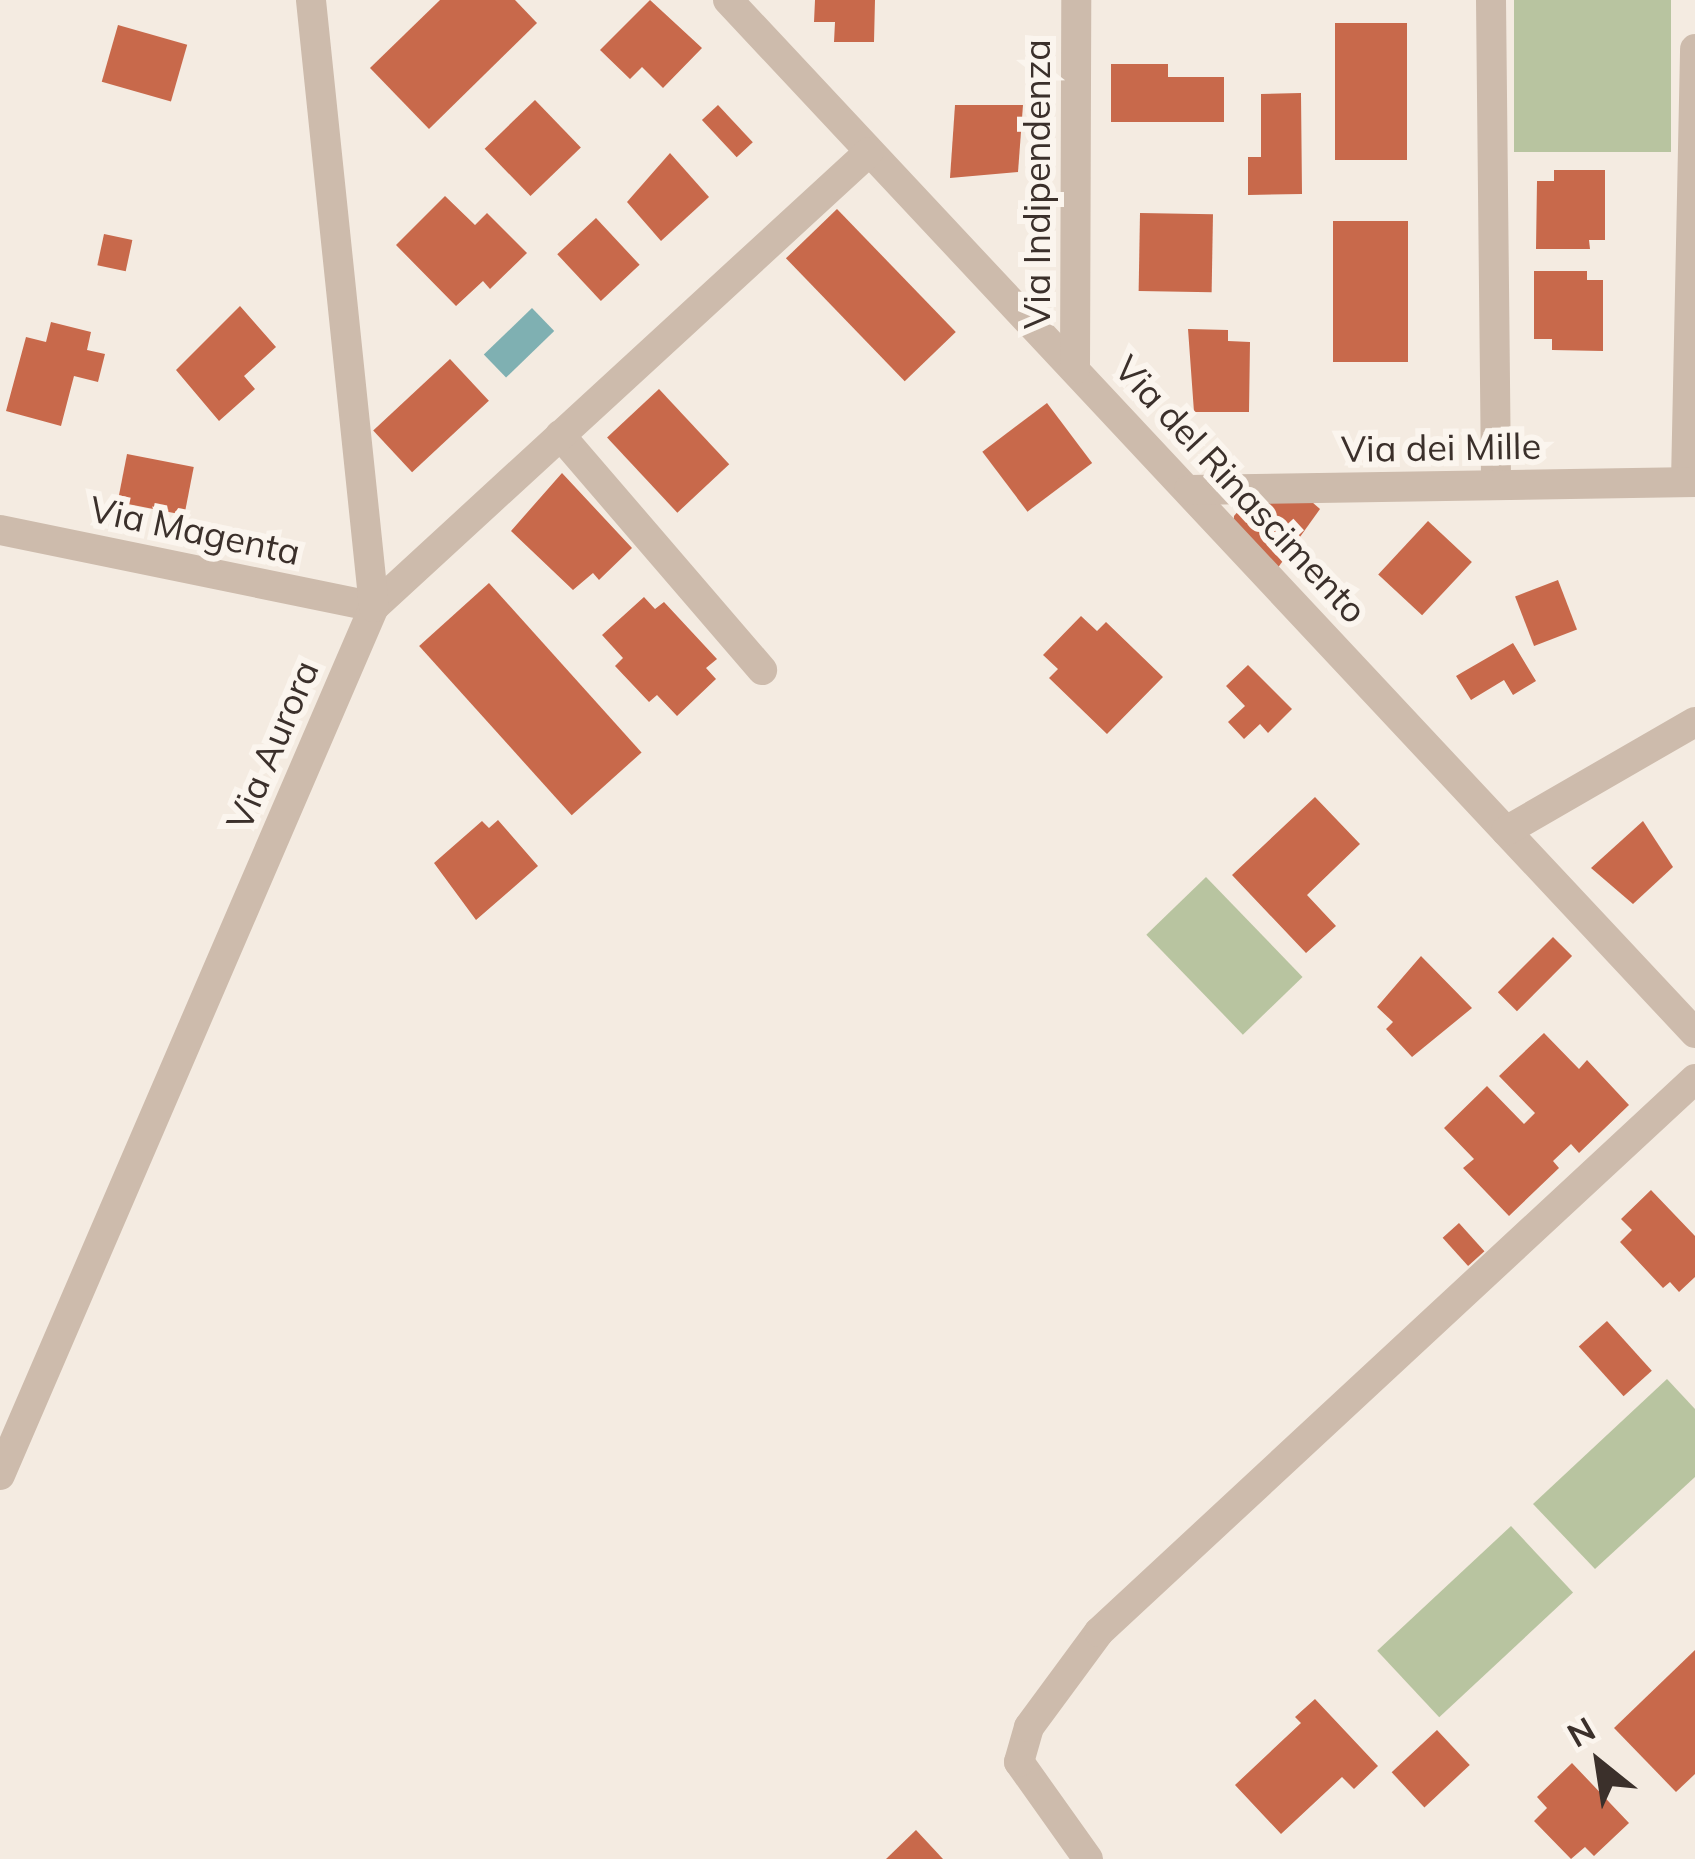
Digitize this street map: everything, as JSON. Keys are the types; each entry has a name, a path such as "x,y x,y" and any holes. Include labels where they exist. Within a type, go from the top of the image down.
{"street":[{"name":"Via Aurora","path":"0,1474 374,607 311,0"},
{"name":"Via del Rinascimento","path":"728,0 1695,1033"},
{"name":"Via Indipendenza","path":"1075,369 1076,0"},
{"path":"1491,0 1496,485"},
{"path":"1691,482 1695,49"},
{"path":"374,607 869,152"},
{"path":"560,435 762,670"},
{"name":"Via dei Mille","path":"1189,490 1691,482"},
{"name":"Via Magenta","path":"0,530 374,607"},
{"path":"1506,831 1695,722"},
{"path":"1088,1859 1019,1762 1023,1736 1099,1632 1695,1079"}],"green space":[{"path":"1514,0 1671,0 1671,152 1514,152"},
{"path":"1206,877 1303,977 1243,1035 1146,935"},
{"path":"1667,1379 1695,1409 1695,1477 1595,1569 1533,1504"},
{"path":"1511,1526 1573,1593 1439,1717 1377,1651"}],"water":[{"path":"532,308 554,331 506,378 484,355"}],"building":[{"path":"440,0 515,0 537,23 429,129 370,68"},
{"path":"650,0 702,48 663,88 642,67 630,79 600,50"},
{"path":"815,0 875,0 874,42 834,42 835,22 814,22"},
{"path":"1335,23 1407,23 1407,160 1335,160"},
{"path":"118,25 187,45 171,102 102,82"},
{"path":"1111,64 1168,64 1168,77 1224,77 1224,122 1111,122"},
{"path":"1301,93 1302,194 1248,195 1248,157 1261,157 1261,94"},
{"path":"535,100 581,147 530,196 485,149"},
{"path":"718,105 753,142 737,157 702,120"},
{"path":"955,105 1023,105 1018,172 950,178"},
{"path":"670,153 709,197 661,241 627,202"},
{"path":"1554,170 1605,170 1605,240 1589,240 1590,249 1536,249 1537,181 1554,181"},
{"path":"445,196 475,225 487,213 527,253 490,289 483,281 456,306 396,245"},
{"path":"837,209 956,332 905,381 786,258"},
{"path":"1140,213 1213,214 1212,292 1139,291"},
{"path":"596,218 640,265 601,301 557,254"},
{"path":"1333,221 1408,221 1408,362 1333,362"},
{"path":"104,234 132,240 126,271 97,265"},
{"path":"1534,271 1587,271 1587,280 1603,280 1603,351 1552,350 1552,339 1534,339"},
{"path":"240,306 276,347 244,376 255,389 219,421 176,370"},
{"path":"51,322 91,332 87,350 105,354 98,382 74,376 61,426 6,411 26,337 46,342"},
{"path":"1188,329 1228,330 1228,341 1250,342 1249,412 1194,412"},
{"path":"450,359 489,401 412,472 373,431"},
{"path":"659,389 729,464 677,513 607,437"},
{"path":"1047,403 1092,463 1027,512 982,452"},
{"path":"127,454 194,467 184,515 118,502"},
{"path":"562,473 632,548 599,580 593,573 573,590 511,531"},
{"path":"1297,489 1320,509 1277,569 1233,528 1234,516 1254,492"},
{"path":"1428,521 1472,562 1422,615 1378,574"},
{"path":"1558,580 1577,629 1534,646 1515,596"},
{"path":"489,583 642,752 572,815 419,646"},
{"path":"644,597 655,609 664,602 717,659 706,668 716,679 677,716 657,695 649,702 615,666 623,658 602,635"},
{"path":"1081,616 1097,631 1106,622 1163,677 1107,734 1049,678 1058,669 1043,655"},
{"path":"1513,643 1536,681 1513,695 1504,680 1471,700 1456,676"},
{"path":"1248,665 1292,709 1268,733 1260,724 1244,739 1228,722 1245,706 1226,686"},
{"path":"1315,797 1360,844 1307,895 1336,926 1306,953 1232,875"},
{"path":"498,820 538,866 476,920 434,863 482,821 489,828"},
{"path":"1643,821 1673,867 1633,904 1591,868"},
{"path":"1553,937 1572,956 1517,1011 1498,992"},
{"path":"1421,956 1472,1008 1412,1057 1386,1029 1393,1022 1377,1007"},
{"path":"1544,1033 1579,1069 1587,1060 1629,1105 1579,1153 1571,1144 1553,1161 1559,1168 1509,1216 1463,1168 1474,1159 1444,1128 1487,1086 1524,1124 1535,1113 1499,1076"},
{"path":"1651,1190 1695,1236 1695,1277 1679,1292 1670,1282 1663,1288 1620,1242 1632,1230 1621,1219"},
{"path":"1459,1223 1484,1251 1468,1266 1443,1238"},
{"path":"1607,1321 1652,1371 1624,1396 1579,1346"},
{"path":"1695,1650 1695,1774 1676,1792 1614,1728"},
{"path":"1315,1699 1378,1766 1354,1789 1342,1777 1281,1834 1235,1785 1301,1723 1295,1717"},
{"path":"1437,1730 1470,1765 1424,1807 1392,1772"},
{"path":"1572,1763 1629,1823 1594,1856 1585,1847 1571,1859 1534,1821 1547,1808 1537,1797"},
{"path":"916,1830 943,1859 886,1859"}]}
